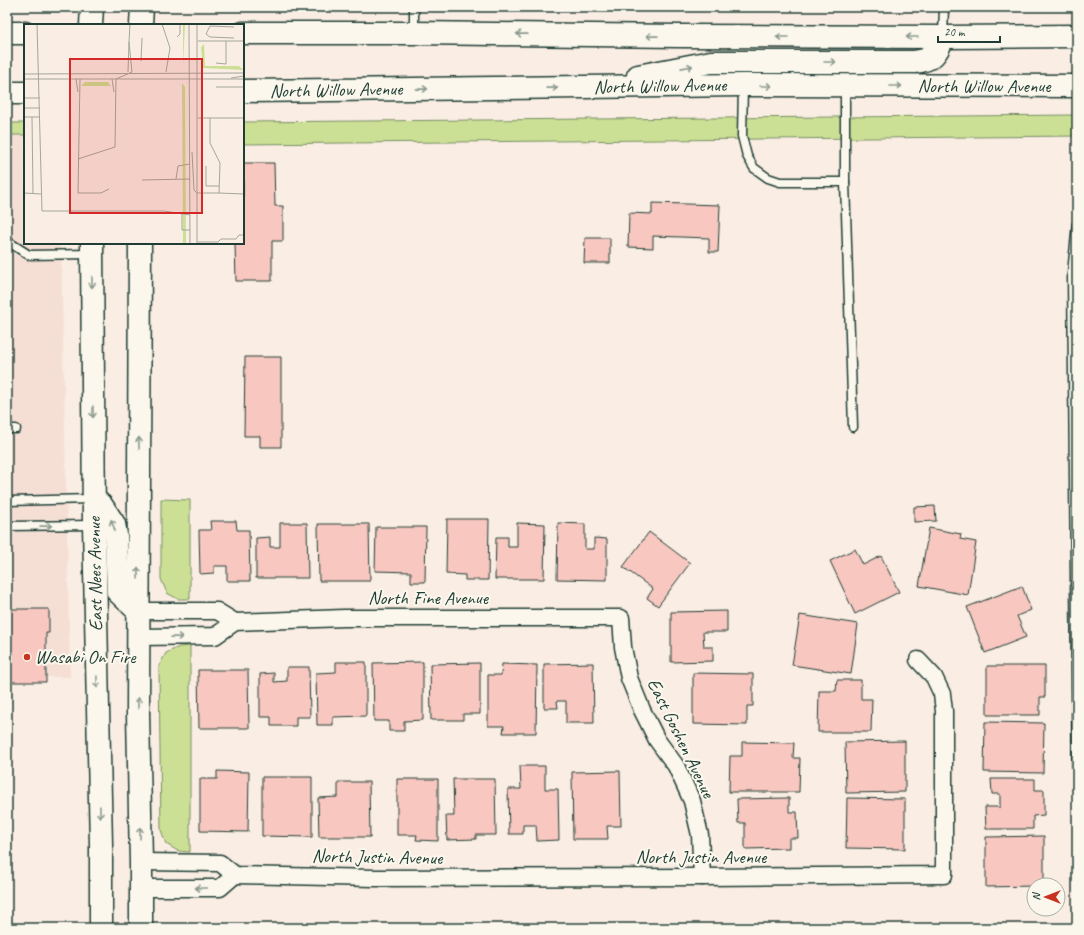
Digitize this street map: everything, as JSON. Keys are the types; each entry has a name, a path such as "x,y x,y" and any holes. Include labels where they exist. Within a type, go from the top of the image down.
{"main road":[{"path":"91,24 92,7"},
{"path":"141,24 142,7"},
{"path":"7,33 24,33"},
{"path":"244,33 943,37 1077,36"},
{"path":"580,88 711,62 922,61 928,59 938,50 943,37"},
{"name":"North Willow Avenue","path":"244,91 743,85 1077,86"},
{"path":"7,93 24,93"},
{"path":"140,244 138,713 141,928"},
{"name":"East Nees Avenue","path":"92,249 94,525 101,845 101,928"},
{"path":"94,499 102,506 114,524 116,535 118,592 138,611"}],"street":[{"path":"138,611 217,611 235,622 215,636 138,637"},
{"name":"North Fine Avenue","path":"235,622 344,618 621,618"},
{"name":"East Goshen Avenue","path":"621,618 629,678 642,710 657,740 676,766 692,801 700,835 702,877"},
{"name":"North Justin Avenue","path":"234,875 375,878 944,875 944,711 942,694 934,676 918,660"},
{"path":"141,862 220,863 234,875 220,888 141,888"}],"lane":[{"path":"414,7 414,33"},
{"path":"943,37 944,7"},
{"path":"743,85 742,136 747,156 754,168 768,178 780,182 845,182"},
{"path":"845,86 845,182 853,427"},
{"path":"1077,224 1072,281 1077,781"},
{"path":"7,240 29,255 92,249"},
{"path":"7,501 94,499"},
{"path":"7,526 94,525"}],"shaded area":[{"path":"7,135 24,135 24,244 61,244 70,677 7,677"}],"green space":[{"path":"1077,115 1077,136 244,144 244,122"},
{"path":"7,123 24,123 24,135 7,135"},
{"path":"161,499 190,500 190,599 178,599 167,593 161,579"},
{"path":"190,646 190,852 178,851 166,844 161,830 159,666 166,653 179,647"}],"building":[{"path":"244,163 274,163 275,206 283,206 283,241 272,241 272,281 236,281 235,244 244,244"},
{"path":"652,203 720,205 718,252 709,252 709,238 653,236 653,248 628,247 629,213 652,214"},
{"path":"585,238 610,238 610,263 584,263"},
{"path":"245,357 281,357 281,447 260,447 260,436 244,436"},
{"path":"935,506 936,521 914,522 914,507"},
{"path":"447,519 489,519 488,580 465,580 465,575 446,574"},
{"path":"210,521 236,521 237,530 249,530 250,581 227,581 227,566 214,566 214,573 200,574 199,530 211,530"},
{"path":"280,523 307,523 308,578 256,578 256,538 270,537 270,547 280,547"},
{"path":"517,523 545,524 544,579 495,579 496,537 508,537 508,547 517,547"},
{"path":"558,523 585,524 585,549 594,549 594,538 607,539 607,580 557,579"},
{"path":"318,524 369,524 370,581 319,581"},
{"path":"376,527 426,527 425,582 411,582 411,572 375,571"},
{"path":"929,528 961,534 960,539 976,542 968,595 919,586"},
{"path":"649,532 690,563 658,606 647,598 653,589 623,567"},
{"path":"855,549 863,565 881,556 899,592 855,614 830,561"},
{"path":"1022,586 1031,610 1017,616 1026,637 985,653 967,607"},
{"name":"Wasabi On Fire","path":"7,609 49,609 49,633 46,633 46,682 7,682"},
{"path":"727,611 727,632 703,632 704,647 713,647 713,661 671,662 671,612"},
{"path":"800,615 858,624 851,674 792,665"},
{"path":"336,662 366,662 366,716 333,717 333,725 317,725 316,673 336,672"},
{"path":"423,662 423,720 404,721 404,731 389,731 389,721 374,721 373,663"},
{"path":"480,663 480,714 463,714 463,720 431,720 430,664"},
{"path":"593,663 594,723 566,723 566,701 557,701 558,708 544,708 544,664"},
{"path":"502,664 537,665 536,733 503,733 504,726 488,726 488,675 501,675"},
{"path":"987,666 1045,666 1045,697 1040,697 1040,715 987,715"},
{"path":"287,667 309,667 310,717 296,717 296,726 271,726 271,717 260,717 260,674 274,673 274,682 287,681"},
{"path":"198,670 248,670 249,728 199,728"},
{"path":"693,673 753,674 753,706 747,706 747,725 693,724"},
{"path":"837,680 861,680 861,699 872,699 871,732 818,732 819,691 836,691"},
{"path":"985,722 1044,723 1043,773 984,772"},
{"path":"905,741 905,792 846,793 845,742"},
{"path":"742,742 794,743 793,758 800,758 799,792 729,792 730,756 742,756"},
{"path":"520,766 545,766 545,789 558,789 559,840 537,841 536,825 523,825 523,834 509,834 508,789 521,789"},
{"path":"217,771 249,772 248,832 200,831 200,779 217,779"},
{"path":"620,771 621,826 607,826 608,839 573,839 572,772"},
{"path":"262,777 312,777 312,837 262,836"},
{"path":"397,779 438,779 438,841 416,840 417,835 397,835"},
{"path":"453,779 495,779 496,835 476,835 476,839 447,840 446,816 454,816"},
{"path":"991,779 1035,779 1035,790 1044,790 1044,815 1033,816 1033,829 986,829 985,807 1000,807 1000,794 992,794"},
{"path":"338,782 369,782 370,837 319,837 318,798 338,797"},
{"path":"789,798 789,812 797,812 798,838 789,838 789,848 745,849 745,823 738,823 737,799"},
{"path":"847,798 905,799 905,849 846,848"},
{"path":"1044,836 1044,877 1026,877 1026,886 986,887 986,837"}],"place":[{"name":"Wasabi On Fire","path":"27,657"}]}
